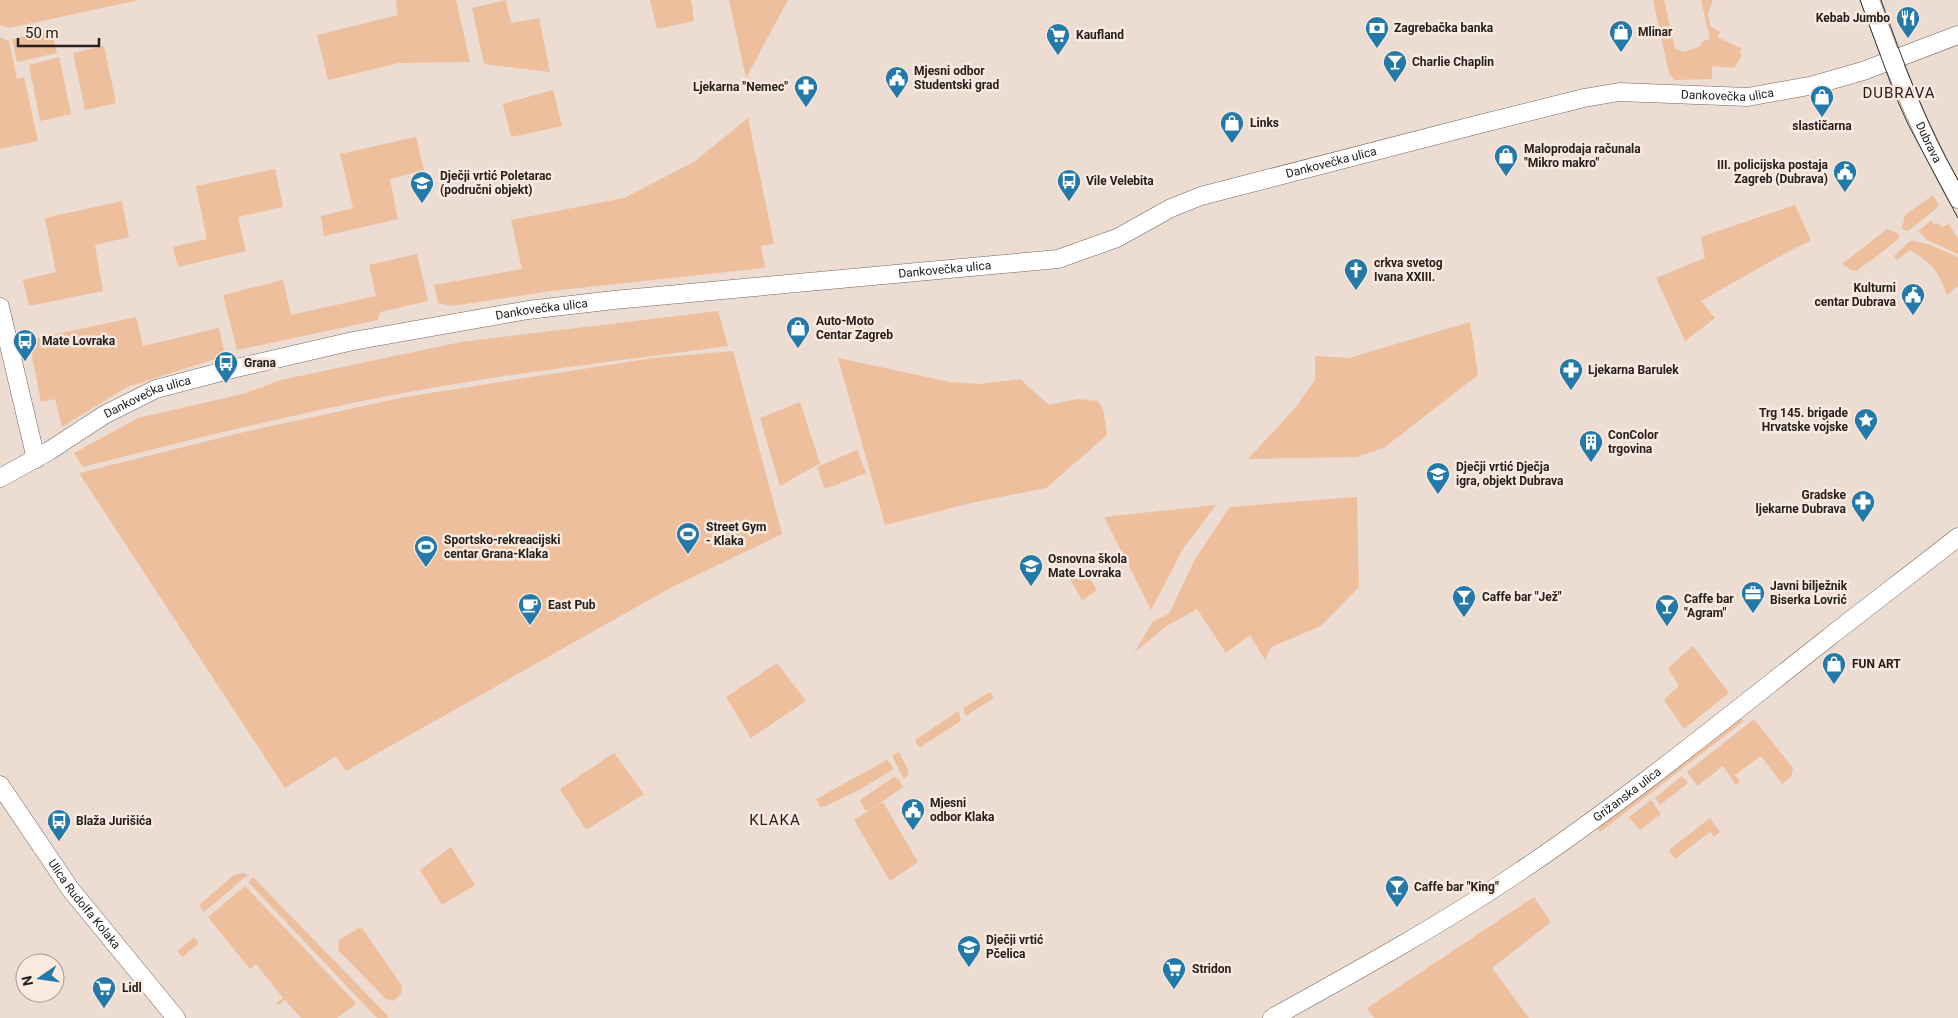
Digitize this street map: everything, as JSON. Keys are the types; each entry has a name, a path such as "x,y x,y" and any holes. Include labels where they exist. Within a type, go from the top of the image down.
{"main road":[{"name":"Dubrava","path":"1870,0 1892,60 1919,124 1958,199"},
{"name":"Dankovečka ulica","path":"0,478 36,459 104,415 156,389 353,341 528,310 614,300 1058,259 1117,238 1171,208 1201,196 1584,98 1619,92 1738,97 1763,95 1839,78 1958,36"},
{"path":"0,307 36,459"},
{"name":"Grižanska ulica","path":"1272,1018 1379,960 1517,874 1675,760 1827,638 1958,537"},
{"name":"Ulica Rudolfa Kolaka","path":"0,785 71,890 176,1018"}],"shaded area":[{"path":"0,0 139,0 9,28 0,25"},
{"path":"396,0 456,0 470,62 399,63 328,80 317,35 398,15"},
{"path":"506,0 511,23 539,18 550,72 484,64 472,8"},
{"path":"650,0 691,0 694,21 657,29"},
{"path":"729,0 788,0 746,78"},
{"path":"1653,0 1664,0 1675,48 1683,52 1699,47 1703,41 1710,39 1701,0 1713,0 1708,14 1710,26 1720,32 1717,37 1741,48 1740,53 1742,55 1734,68 1712,66 1712,79 1674,80 1669,73"},
{"path":"52,31 57,53 17,62 12,39"},
{"path":"0,37 9,41 17,79 24,77 38,141 0,149"},
{"path":"104,46 116,103 85,110 73,53"},
{"path":"59,57 71,114 40,121 29,65"},
{"path":"553,90 562,126 511,137 503,104"},
{"path":"748,118 774,244 761,246 765,268 551,291 451,306 438,303 434,285 522,269 511,220 624,198 694,162"},
{"path":"416,137 424,170 390,179 398,219 324,236 321,216 353,208 340,154"},
{"path":"275,169 283,207 238,217 246,251 178,267 173,247 207,239 196,186"},
{"path":"1933,195 1939,206 1908,231 1902,229 1905,215"},
{"path":"122,201 129,237 95,245 103,291 29,306 23,280 56,272 45,218"},
{"path":"1795,205 1811,241 1789,251 1701,301 1715,318 1685,341 1656,278 1705,258 1701,237"},
{"path":"1932,220 1933,225 1938,223 1942,227 1949,224 1958,239 1958,254 1927,240 1918,231"},
{"path":"1887,229 1899,234 1895,242 1858,270 1853,271 1842,264"},
{"path":"1910,241 1925,243 1958,257 1958,286 1947,295 1934,269 1910,250 1897,260 1894,256"},
{"path":"417,254 428,301 380,312 378,320 237,350 223,295 283,280 291,315 376,296 369,265"},
{"path":"718,311 728,346 522,374 399,394 241,428 83,467 74,453 138,418 243,394 281,380 461,342"},
{"path":"136,317 143,346 219,328 225,356 127,387 62,427 55,399 41,402 29,340"},
{"path":"1470,322 1478,375 1385,447 1357,457 1248,459 1296,407 1315,380 1315,356 1349,358"},
{"name":"Sportsko-rekreacijski centar Grana-Klaka","path":"733,351 782,534 672,587 346,771 336,756 285,788 79,473 244,432 405,397 653,358"},
{"path":"838,358 950,382 980,384 1020,379 1049,405 1077,399 1098,401 1103,409 1107,435 1046,488 971,503 885,525"},
{"path":"800,402 820,463 780,486 760,418"},
{"path":"857,450 866,473 825,489 817,467"},
{"path":"1357,497 1359,587 1321,626 1271,647 1265,660 1250,635 1226,653 1197,609 1165,627 1134,653 1153,621 1169,614 1195,559 1230,507"},
{"path":"1216,505 1183,549 1151,610 1104,517"},
{"path":"1084,569 1097,590 1082,600 1069,578"},
{"path":"1693,646 1729,693 1684,729 1664,700 1679,686 1668,668"},
{"path":"777,663 806,701 751,738 726,697"},
{"path":"990,692 994,698 966,716 963,708"},
{"path":"959,712 961,721 920,747 917,745 915,740"},
{"path":"1741,718 1744,721 1600,832 1597,829"},
{"path":"1754,719 1793,768 1791,777 1782,784 1761,756 1735,775 1740,782 1736,785 1723,766 1697,786 1687,772"},
{"path":"899,752 908,770 908,775 904,779 892,756"},
{"path":"614,753 644,794 586,830 560,789"},
{"path":"887,760 893,767 892,770 857,791 820,807 816,799"},
{"path":"1682,776 1688,783 1660,805 1655,798"},
{"path":"894,777 899,780 903,787 868,811 865,810 860,800"},
{"path":"1651,800 1661,814 1640,830 1629,817"},
{"path":"883,802 918,862 890,881 854,820"},
{"path":"1710,818 1720,832 1714,837 1710,832 1675,859 1669,850"},
{"path":"451,847 475,885 442,905 420,870"},
{"path":"243,873 248,875 204,912 199,905 234,875"},
{"path":"253,877 388,1018 377,1018 248,882"},
{"path":"245,886 355,1002 355,1005 337,1018 301,1018 285,1000 279,1005 277,1003 283,998 256,964 250,969 208,917"},
{"path":"1534,897 1551,922 1492,968 1529,1018 1374,1018 1367,1008"},
{"path":"362,928 402,986 401,994 393,1001 386,999 338,950 339,940"},
{"path":"194,937 199,943 182,957 177,951"}],"tram line":[{"path":"1860,0 1895,95 1908,124 1958,218"},
{"path":"1881,0 1906,69 1925,114 1958,180"}],"place":[{"name":"Kebab Jumbo","path":"1908,39"},
{"name":"Zagrebačka banka","path":"1377,49"},
{"name":"Mlinar","path":"1621,53"},
{"name":"Kaufland","path":"1058,56"},
{"name":"Charlie Chaplin","path":"1395,83"},
{"name":"Mjesni odbor Studentski grad","path":"897,99"},
{"name":"Ljekarna \"Nemec\"","path":"806,108"},
{"name":"slastičarna","path":"1822,118"},
{"name":"Links","path":"1232,144"},
{"name":"Maloprodaja računala \"Mikro makro\"","path":"1506,177"},
{"name":"III. policijska postaja Zagreb (Dubrava)","path":"1845,193"},
{"name":"Vile Velebita","path":"1069,202"},
{"name":"Dječji vrtić Poletarac (područni objekt)","path":"422,204"},
{"name":"crkva svetog Ivana XXIII.","path":"1356,291"},
{"name":"Kulturni centar Dubrava","path":"1913,316"},
{"name":"Auto-Moto Centar Zagreb","path":"798,349"},
{"name":"Mate Lovraka","path":"25,362"},
{"name":"Grana","path":"226,384"},
{"name":"Ljekarna Barulek","path":"1571,391"},
{"name":"Trg 145. brigade Hrvatske vojske","path":"1866,441"},
{"name":"ConColor trgovina","path":"1591,463"},
{"name":"Dječji vrtić Dječja igra, objekt Dubrava","path":"1438,495"},
{"name":"Gradske ljekarne Dubrava","path":"1863,523"},
{"name":"Street Gym - Klaka","path":"688,555"},
{"name":"Sportsko-rekreacijski centar Grana-Klaka","path":"426,568"},
{"name":"Osnovna škola Mate Lovraka","path":"1031,587"},
{"name":"Javni bilježnik Biserka Lovrić","path":"1753,614"},
{"name":"Caffe bar \"Jež\"","path":"1464,618"},
{"name":"East Pub","path":"530,626"},
{"name":"Caffe bar \"Agram\"","path":"1667,627"},
{"name":"FUN ART","path":"1834,685"},
{"name":"Mjesni odbor Klaka","path":"913,831"},
{"name":"Blaža Jurišića","path":"59,842"},
{"name":"Caffe bar \"King\"","path":"1397,908"},
{"name":"Dječji vrtić Pčelica","path":"969,968"},
{"name":"Stridon","path":"1174,990"},
{"name":"Lidl","path":"104,1009"}],"district":[{"name":"DUBRAVA","path":"1899,93"},
{"name":"KLAKA","path":"775,820"}]}
